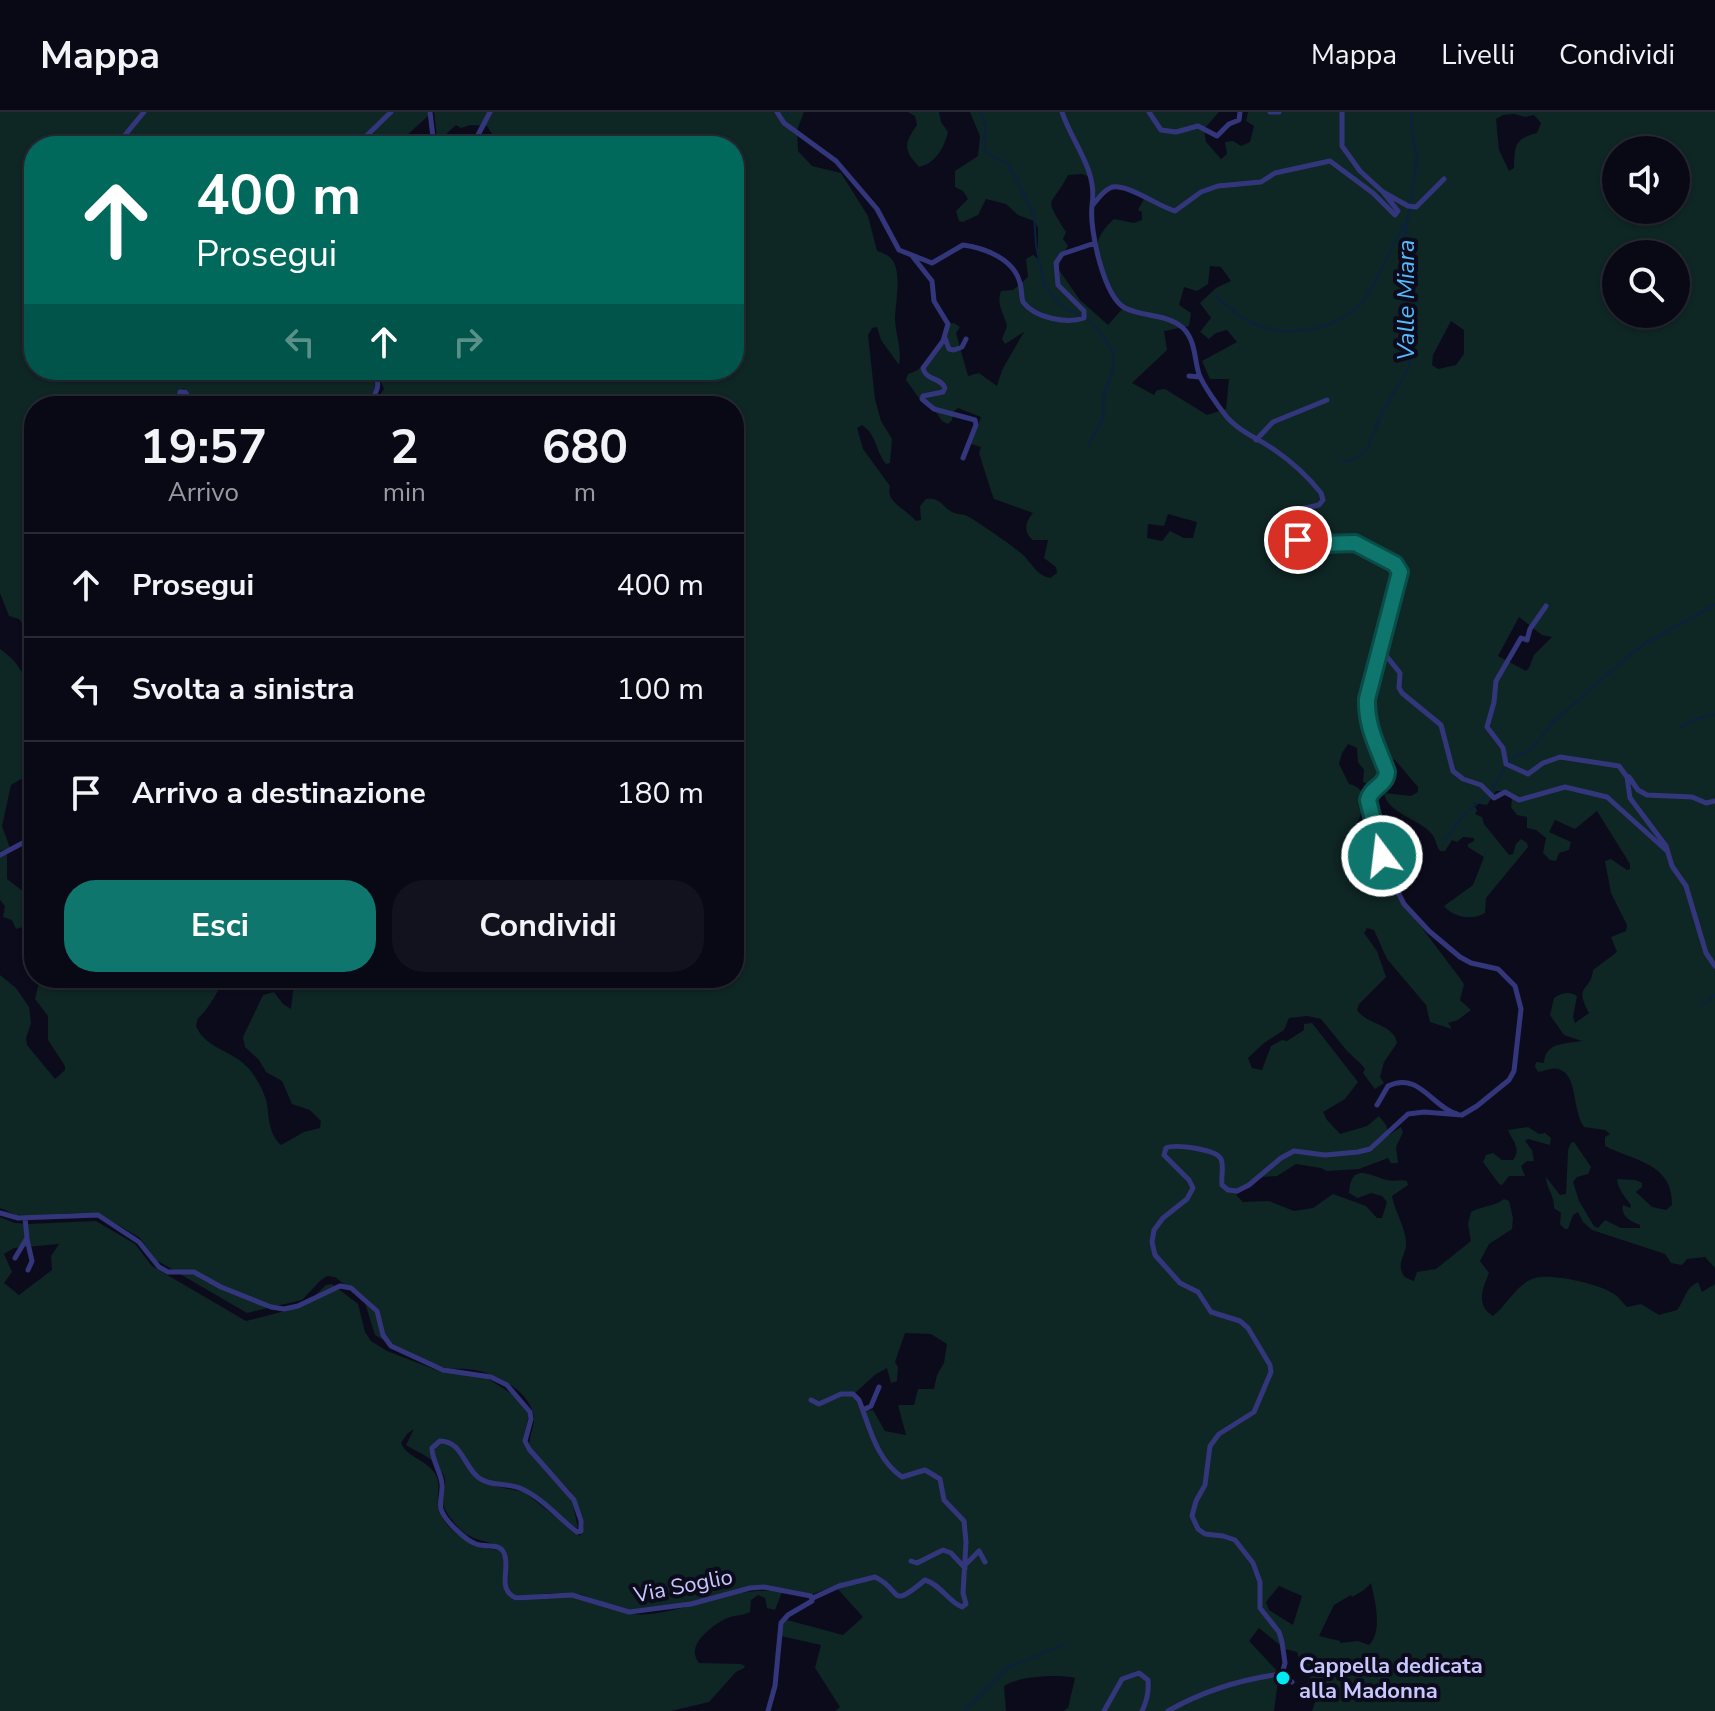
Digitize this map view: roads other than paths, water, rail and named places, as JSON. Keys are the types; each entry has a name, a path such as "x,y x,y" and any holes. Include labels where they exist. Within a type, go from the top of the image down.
{"street":[{"path":"124,136 144,112"},
{"path":"366,136 391,112"},
{"path":"430,112 433,136"},
{"path":"477,136 490,112"},
{"path":"777,112 790,128 836,161 877,209 897,247 932,263 963,245 996,255 1015,272 1023,302 1034,311 1058,319 1084,318 1084,311 1058,285 1057,259 1062,254 1095,243"},
{"path":"1062,112 1091,176 1094,191 1091,228 1109,288 1119,304 1137,313 1171,321 1184,329 1196,353 1200,377 1230,421 1279,453 1308,479 1322,497 1322,503 1315,507 1282,513 1281,519 1291,536 1322,544 1355,543 1398,568 1400,577 1393,594 1384,653 1400,673 1399,688 1441,725 1453,771 1463,779 1481,785 1494,798 1505,792 1519,800 1565,787 1607,797 1667,851"},
{"path":"1149,112 1161,130 1176,132 1198,126 1217,136 1229,124 1239,120 1240,112"},
{"path":"1270,112 1279,112"},
{"path":"1092,206 1110,188 1121,186 1161,208 1175,211 1201,192 1218,186 1261,182 1275,173 1330,161 1373,193 1395,215 1398,211 1360,171 1342,146 1342,112"},
{"path":"1383,192 1410,207 1416,207 1444,179"},
{"path":"912,256 932,281 934,301 947,322 945,337 949,349 962,347 966,339"},
{"path":"945,337 923,368 927,376 940,381 945,388 943,392 923,396 922,399 934,409 975,420 976,425 963,458"},
{"path":"1189,376 1200,377"},
{"path":"1256,440 1273,422 1327,400"},
{"path":"1545,607 1530,629 1527,640 1521,638 1496,681 1487,727 1503,748 1508,765 1528,774 1543,763 1560,757 1619,766 1638,790 1647,795 1692,797 1706,803 1715,801"},
{"path":"1386,633 1370,687 1367,711 1375,746 1387,772 1385,781 1371,792 1368,800 1386,869 1404,904 1437,938 1464,959 1494,967 1520,988"},
{"path":"1623,769 1630,798 1667,851 1672,866 1686,886 1706,953 1715,966"},
{"path":"0,855 24,842"},
{"path":"1282,1674 1284,1650 1279,1632 1260,1608 1258,1574 1241,1545 1229,1537 1205,1534 1193,1522 1193,1510 1207,1477 1210,1446 1219,1434 1254,1412 1271,1372 1270,1365 1248,1328 1240,1321 1211,1312 1198,1292 1180,1283 1155,1255 1152,1242 1154,1230 1163,1218 1187,1199 1193,1188 1164,1155 1164,1151 1173,1145 1215,1154 1222,1162 1222,1185 1228,1190 1237,1191 1288,1153 1304,1151 1325,1155 1358,1152 1370,1149 1408,1114 1462,1115 1511,1078 1514,1071 1521,1009 1519,994 1512,982"},
{"path":"1377,1105 1388,1086 1409,1082 1426,1091 1442,1108 1462,1115"},
{"name":"Via Soglio","path":"0,1213 25,1218 98,1215 132,1236 159,1267 168,1272 194,1272 221,1287 271,1307 284,1309 298,1306 340,1286 351,1288 377,1311 383,1335 391,1346 443,1370 491,1377 507,1385 530,1412 525,1441 529,1449 574,1500 581,1531 577,1532 523,1489 479,1478 453,1445 440,1441 432,1448 432,1457 442,1482 442,1513 476,1544 502,1550 506,1556 505,1586 509,1595 516,1598 572,1595 629,1612 691,1604 750,1588 779,1590 813,1598"},
{"path":"25,1218 32,1261 28,1270"},
{"path":"15,1258 27,1238"},
{"path":"863,1410 871,1406 879,1387"},
{"path":"768,1711 775,1686 781,1623 813,1598 839,1586 875,1577 892,1593 903,1596 925,1580 936,1585 962,1607 966,1604 963,1593 964,1521 944,1500 940,1479 925,1470 900,1476 881,1456 863,1410 853,1394 847,1393 819,1404 811,1400"},
{"path":"911,1561 917,1563 947,1550 965,1567"},
{"path":"965,1567 979,1551 985,1562"},
{"path":"1104,1711 1122,1679 1139,1673 1148,1680 1149,1692 1142,1711"},
{"path":"1168,1711 1199,1693 1240,1680 1282,1674 1292,1682"}],"waterway":[{"path":"786,116 788,112"},
{"path":"980,112 986,127 983,148 986,153 1008,164 1034,215 1044,285 1063,307 1091,321 1114,356 1113,370 1104,394 1103,418 1088,446"},
{"name":"Valle Miara","path":"1341,461 1352,461 1366,450 1382,413 1409,367 1410,353 1402,317 1405,292 1403,249 1417,159 1411,128 1412,112"},
{"path":"1215,296 1246,320 1265,328 1298,331 1330,324 1357,307 1367,295 1406,224"},
{"path":"1491,791 1510,759 1532,749 1552,723 1626,658 1644,644 1715,605"},
{"path":"1681,727 1715,714"},
{"path":"1444,841 1466,812 1487,796"},
{"path":"1702,1006 1715,995"},
{"path":"964,1711 1007,1668 1065,1644"}],"place":[{"name":"Cappella dedicata alla Madonna","path":"1283,1678"}]}
